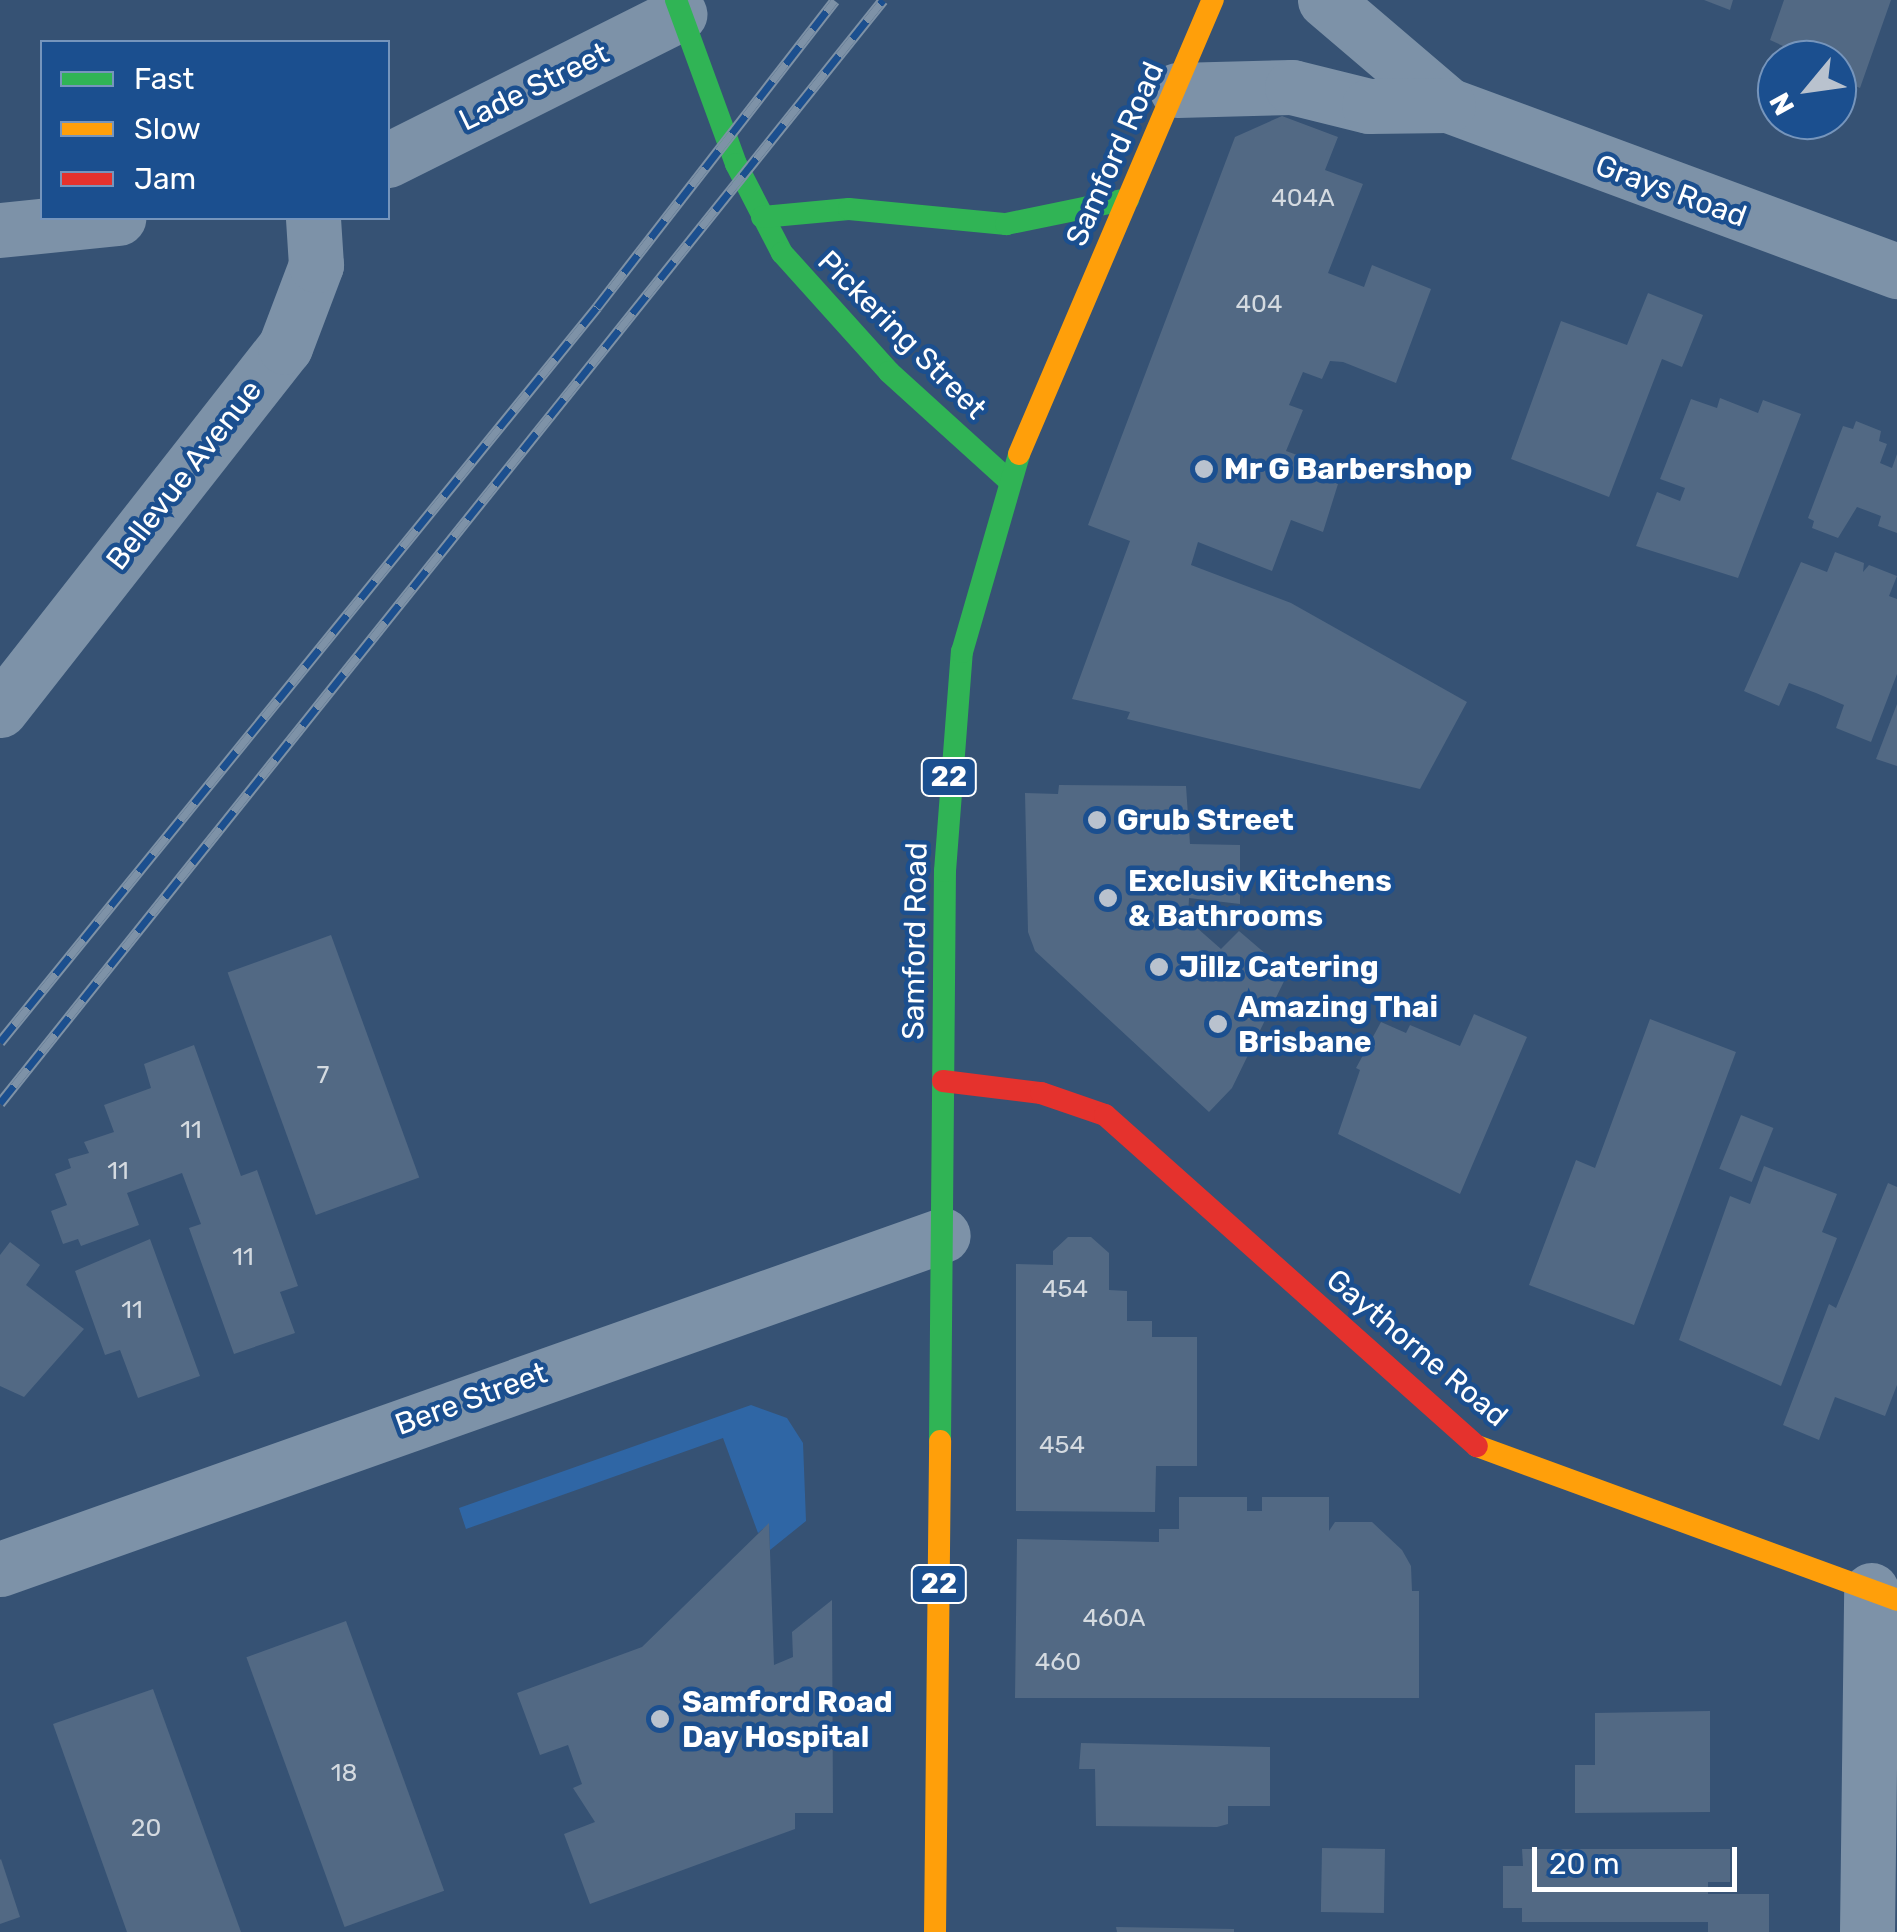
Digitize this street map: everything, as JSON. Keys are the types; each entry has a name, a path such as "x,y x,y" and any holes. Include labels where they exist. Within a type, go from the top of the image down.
{"main road":[{"name":"Samford Road","path":"935,1932 944,1081 954,710 973,598 1008,480 1213,0"},
{"name":"Pickering Street","path":"678,7 762,218 808,288 1008,480"},
{"path":"762,218 849,208 993,224 1128,199"},
{"name":"Gaythorne Road","path":"944,1081 1041,1093 1105,1115 1478,1447 1884,1595"}],"street":[{"name":"Grays Road","path":"1324,0 1448,105 1897,271"},
{"name":"Lade Street","path":"390,159 678,7"},
{"name":"Grays Road","path":"1177,90 1292,87 1369,106 1448,105"},
{"path":"0,230 98,220"},
{"name":"Bellevue Avenue","path":"0,710 285,347 316,266 312,220"},
{"name":"Bere Street","path":"0,1569 943,1235"},
{"path":"1868,1932 1884,1595"}],"shaded area":[{"path":"751,1405 787,1418 803,1443 806,1521 770,1550 769,1524 758,1533 723,1438 466,1529 459,1508"}],"building":[{"path":"1704,0 1733,0 1730,10"},
{"path":"1784,0 1891,0 1860,88 1857,40 1770,40"},
{"path":"1282,116 1338,137 1325,170 1363,184 1328,273 1364,287 1372,265 1431,289 1396,383 1343,362 1330,361 1322,379 1303,372 1289,405 1303,410 1286,451 1314,461 1310,473 1338,484 1323,532 1291,520 1272,571 1198,542 1191,565 1291,603 1467,702 1420,789 1127,719 1130,712 1072,699 1130,541 1088,525 1235,137"},
{"path":"1648,293 1703,315 1682,367 1662,359 1609,497 1511,459 1561,321 1627,345"},
{"path":"1720,398 1758,413 1763,400 1801,414 1738,578 1636,546 1657,492 1680,501 1685,488 1660,479 1691,399 1717,408"},
{"path":"1856,421 1881,431 1879,441 1887,444 1880,463 1892,468 1897,454 1897,533 1878,526 1881,516 1857,507 1838,538 1812,528 1814,521 1808,518 1843,426 1853,429"},
{"path":"1835,552 1864,563 1863,572 1869,565 1897,576 1889,596 1897,599 1897,674 1871,742 1836,728 1844,705 1816,693 1789,683 1779,706 1744,691 1801,562 1827,572"},
{"path":"1897,704 1897,766 1876,759"},
{"path":"1059,785 1186,786 1190,844 1240,845 1240,904 1189,898 1188,920 1221,949 1239,931 1288,973 1232,1088 1209,1112 1035,951 1028,932 1025,793 1058,794"},
{"path":"331,935 419,1177 316,1215 228,973"},
{"path":"1474,1014 1527,1037 1460,1194 1338,1134 1360,1070 1356,1068 1381,1022 1406,1033 1410,1025 1460,1046"},
{"path":"1650,1019 1736,1052 1634,1325 1529,1285 1576,1160 1595,1168"},
{"path":"194,1045 241,1176 257,1170 298,1286 280,1292 295,1333 234,1354 189,1228 201,1224 182,1173 127,1193 139,1225 81,1246 78,1239 63,1244 51,1211 67,1205 55,1174 71,1168 68,1159 89,1153 84,1142 114,1132 104,1105 151,1088 144,1064"},
{"path":"1741,1115 1773,1128 1752,1182 1719,1169"},
{"path":"1764,1166 1837,1194 1822,1232 1837,1238 1781,1386 1679,1340 1730,1196 1750,1204"},
{"path":"1888,1183 1897,1187 1897,1385 1885,1416 1835,1397 1819,1440 1783,1425 1829,1304 1836,1308"},
{"path":"1068,1237 1091,1237 1109,1253 1109,1290 1127,1291 1127,1321 1152,1321 1152,1337 1197,1337 1197,1466 1156,1466 1155,1512 1016,1511 1016,1264 1053,1265 1053,1251"},
{"path":"150,1239 200,1376 138,1398 120,1350 105,1355 75,1271"},
{"path":"10,1242 40,1265 26,1285 84,1329 24,1397 0,1386 0,1255"},
{"path":"1179,1497 1247,1497 1247,1511 1262,1511 1262,1497 1329,1497 1329,1531 1335,1522 1372,1522 1402,1550 1411,1566 1412,1591 1419,1591 1419,1698 1015,1698 1017,1539 1159,1542 1159,1529 1179,1529"},
{"name":"Samford Road Day Hospital","path":"769,1523 774,1665 793,1657 792,1632 832,1600 833,1813 795,1813 795,1829 590,1904 564,1834 595,1822 573,1788 582,1784 568,1745 540,1755 517,1693 642,1647"},
{"path":"346,1621 444,1891 345,1927 246,1657"},
{"path":"153,1689 241,1932 127,1932 53,1724"},
{"path":"1710,1711 1710,1812 1575,1813 1575,1765 1595,1765 1595,1713"},
{"path":"1081,1743 1270,1747 1270,1806 1228,1806 1228,1824 1217,1827 1096,1826 1095,1769 1079,1769"},
{"path":"1322,1848 1385,1849 1384,1913 1321,1912"},
{"path":"1522,1849 1730,1849 1730,1882 1708,1882 1708,1894 1769,1894 1769,1932 1708,1932 1708,1922 1522,1922 1522,1908 1503,1908 1503,1866 1523,1866"},
{"path":"0,1860 20,1917 0,1924"},
{"path":"1116,1927 1234,1929 1234,1932 1117,1932"}],"railway":[{"path":"0,1042 597,307 835,0"},
{"path":"0,1103 883,0"}],"traffic: fast":[{"path":"676,0 736,164 782,253 889,372 1008,480"},
{"path":"762,217 849,209 1006,224 1128,199"},
{"path":"940,1441 945,871 962,652 1019,454"}],"traffic: slow":[{"path":"1019,454 1213,0"},
{"path":"935,1932 940,1441"},
{"path":"1477,1446 1897,1600"}],"traffic: jam":[{"path":"943,1081 1041,1093 1105,1115 1477,1446"}],"place":[{"name":"Mr G Barbershop","path":"1204,469"},
{"name":"Grub Street","path":"1097,820"},
{"name":"Exclusiv Kitchens & Bathrooms","path":"1108,898"},
{"name":"Jillz Catering","path":"1159,967"},
{"name":"Amazing Thai Brisbane","path":"1218,1024"},
{"name":"Samford Road Day Hospital","path":"660,1719"}]}
